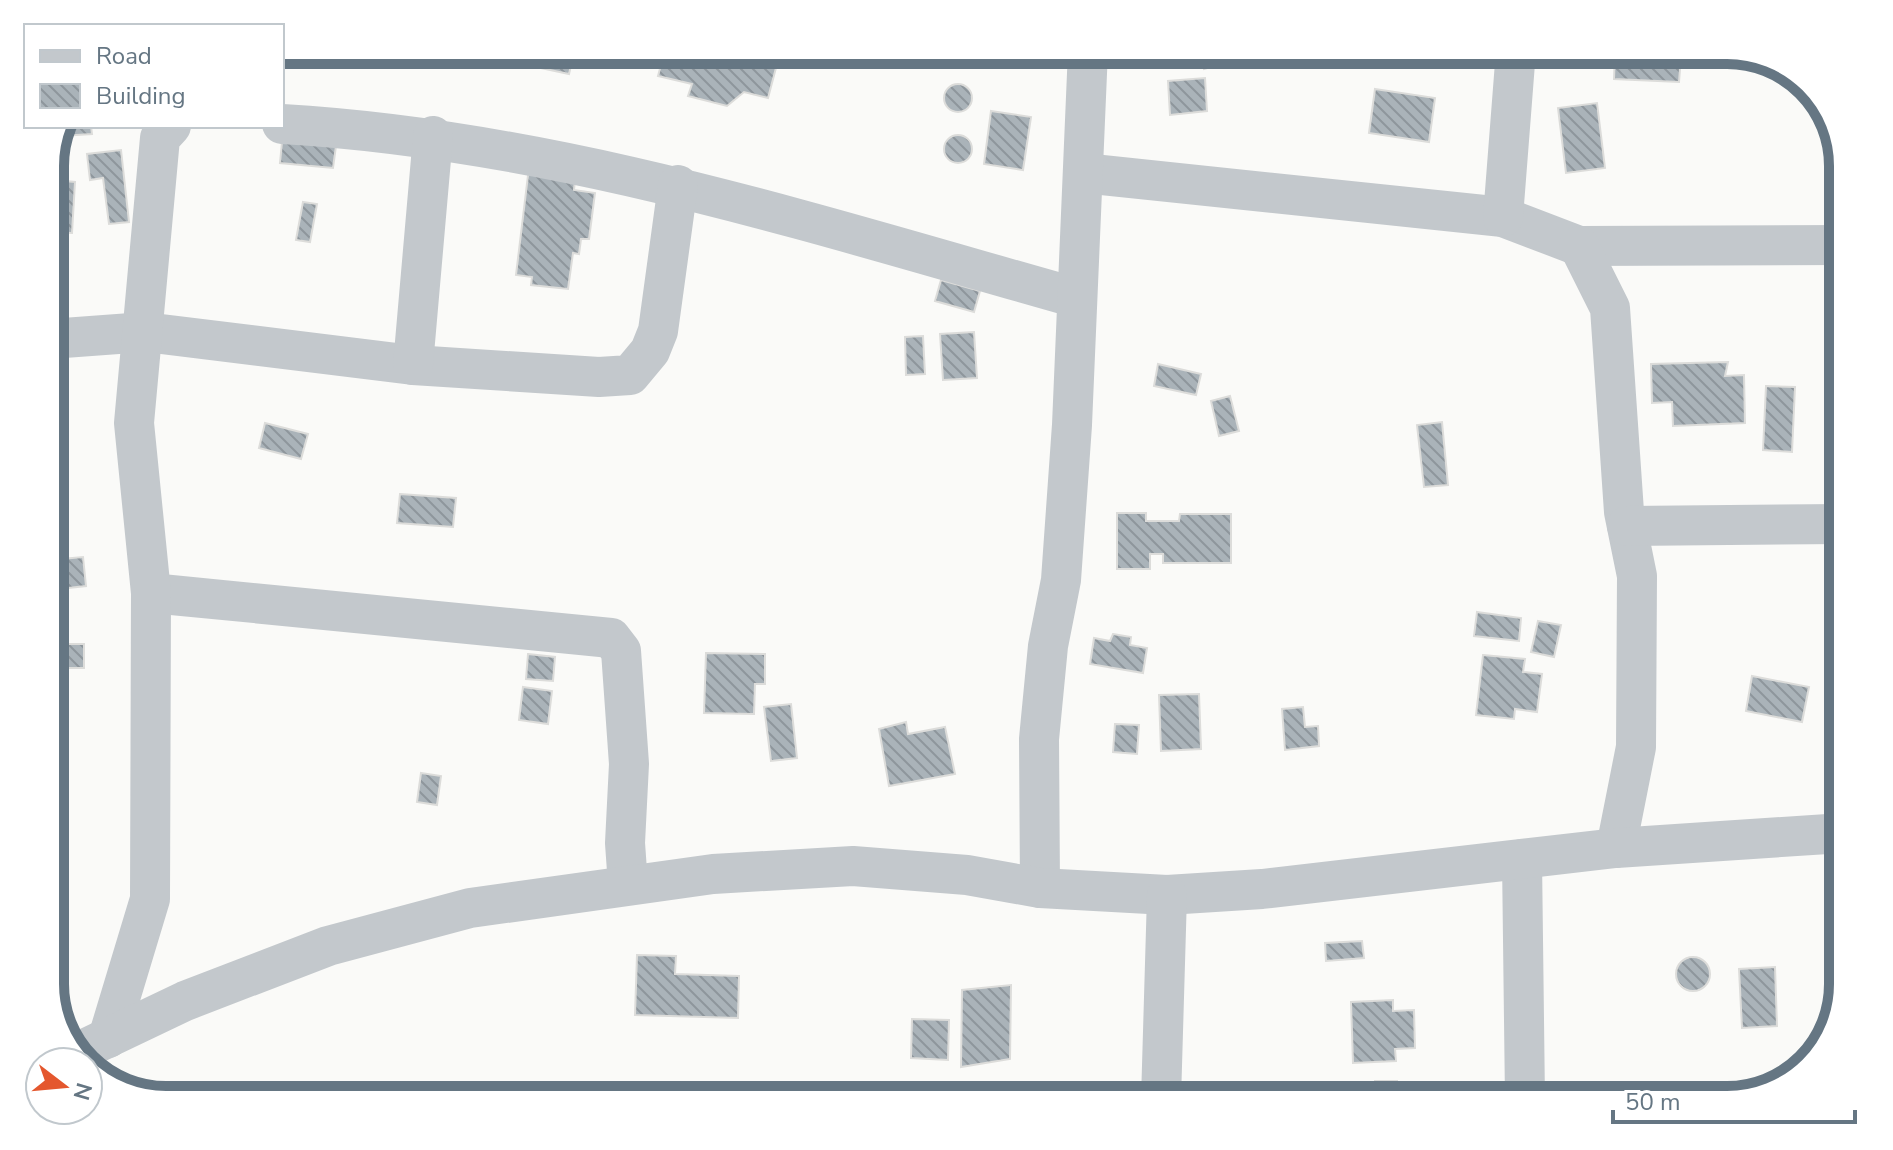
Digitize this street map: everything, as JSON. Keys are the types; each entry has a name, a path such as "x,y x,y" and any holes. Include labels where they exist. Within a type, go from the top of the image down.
{"street":[{"path":"1040,888 1039,739 1048,646 1061,580 1087,64"},
{"path":"1503,217 1515,64"},
{"path":"284,124 433,136 678,185 1077,298"},
{"path":"92,1045 150,899 151,593 134,423 137,373 145,332 160,138 169,128"},
{"path":"413,365 433,136"},
{"path":"1083,173 1503,217 1579,246 1829,245"},
{"path":"64,338 145,332 413,365 599,377 630,375 650,351 658,331 678,185"},
{"path":"1579,246 1610,308 1627,526 1637,576 1636,747 1616,848"},
{"path":"1627,526 1829,524"},
{"path":"151,593 611,638 621,651 629,764 625,843 628,885"},
{"path":"92,1045 185,1001 328,946 470,908 713,874 853,866 967,875 1040,888 1167,895 1262,889 1616,848 1829,834"},
{"path":"1522,859 1525,1086"},
{"path":"1161,1086 1167,895"}],"building":[{"path":"537,64 571,64 569,74 536,67"},
{"path":"661,64 777,64 768,98 744,92 727,106 688,96 692,84 658,76"},
{"path":"1202,64 1221,64 1204,69"},
{"path":"1615,64 1680,64 1679,82 1614,79"},
{"path":"1205,78 1207,111 1170,115 1168,81"},
{"path":"958,84 968,88 972,98 968,108 958,112 948,108 944,98 948,88"},
{"path":"1375,89 1435,98 1429,142 1369,133"},
{"path":"1597,103 1605,168 1566,173 1558,108"},
{"path":"991,111 1031,117 1023,170 984,164"},
{"path":"72,128 91,128 92,134 69,135"},
{"path":"958,135 968,139 972,149 968,159 958,163 948,159 944,149 948,139"},
{"path":"282,142 336,146 333,168 280,163"},
{"path":"121,150 129,222 109,224 103,178 90,180 87,154"},
{"path":"529,167 575,180 574,190 595,193 589,239 581,239 579,254 573,253 568,289 531,285 532,277 516,275"},
{"path":"64,181 75,182 72,233 64,233"},
{"path":"303,202 317,204 310,242 296,240"},
{"path":"941,280 980,291 974,312 935,301"},
{"path":"974,332 977,378 943,380 940,334"},
{"path":"923,336 925,374 906,375 905,337"},
{"path":"1728,362 1725,376 1744,375 1745,423 1673,426 1672,402 1652,403 1651,364"},
{"path":"1158,364 1201,374 1196,395 1154,386"},
{"path":"1766,386 1795,387 1792,452 1763,450"},
{"path":"1230,396 1239,431 1219,436 1211,401"},
{"path":"1442,422 1448,485 1424,487 1417,425"},
{"path":"265,423 308,434 301,459 259,448"},
{"path":"400,494 456,498 453,527 397,523"},
{"path":"1117,513 1146,513 1146,521 1179,521 1180,514 1231,514 1231,563 1163,563 1163,554 1150,554 1150,569 1117,569"},
{"path":"83,557 86,586 64,588 64,559"},
{"path":"1477,612 1521,618 1519,641 1474,636"},
{"path":"1538,621 1561,625 1554,657 1531,652"},
{"path":"1113,634 1131,637 1130,645 1147,648 1143,673 1090,664 1094,638 1110,641"},
{"path":"66,644 84,644 84,668 66,668"},
{"path":"706,653 765,654 765,684 755,684 754,714 704,713"},
{"path":"528,654 555,657 553,681 526,679"},
{"path":"1483,655 1525,659 1523,672 1542,674 1537,712 1515,709 1514,719 1476,715"},
{"path":"1752,676 1809,687 1802,722 1746,711"},
{"path":"523,687 552,691 548,724 519,720"},
{"path":"1199,694 1201,749 1161,751 1159,695"},
{"path":"791,704 797,758 771,761 764,707"},
{"path":"1303,707 1305,727 1318,726 1319,746 1285,750 1282,709"},
{"path":"906,722 908,734 945,727 955,774 889,786 879,729"},
{"path":"1115,724 1139,725 1137,754 1113,752"},
{"path":"421,773 441,776 437,805 417,802"},
{"path":"1362,941 1364,958 1326,961 1325,943"},
{"path":"637,955 676,956 675,974 739,976 738,1018 635,1015"},
{"path":"1693,957 1705,962 1710,974 1705,986 1693,991 1681,986 1676,974 1681,962"},
{"path":"1775,967 1777,1026 1742,1028 1739,969"},
{"path":"1011,985 1010,1059 961,1067 962,990"},
{"path":"1393,1000 1393,1011 1414,1010 1415,1048 1395,1049 1396,1061 1353,1063 1351,1002"},
{"path":"912,1019 949,1020 948,1060 911,1058"},
{"path":"1375,1081 1397,1081 1397,1086 1375,1086"}]}
